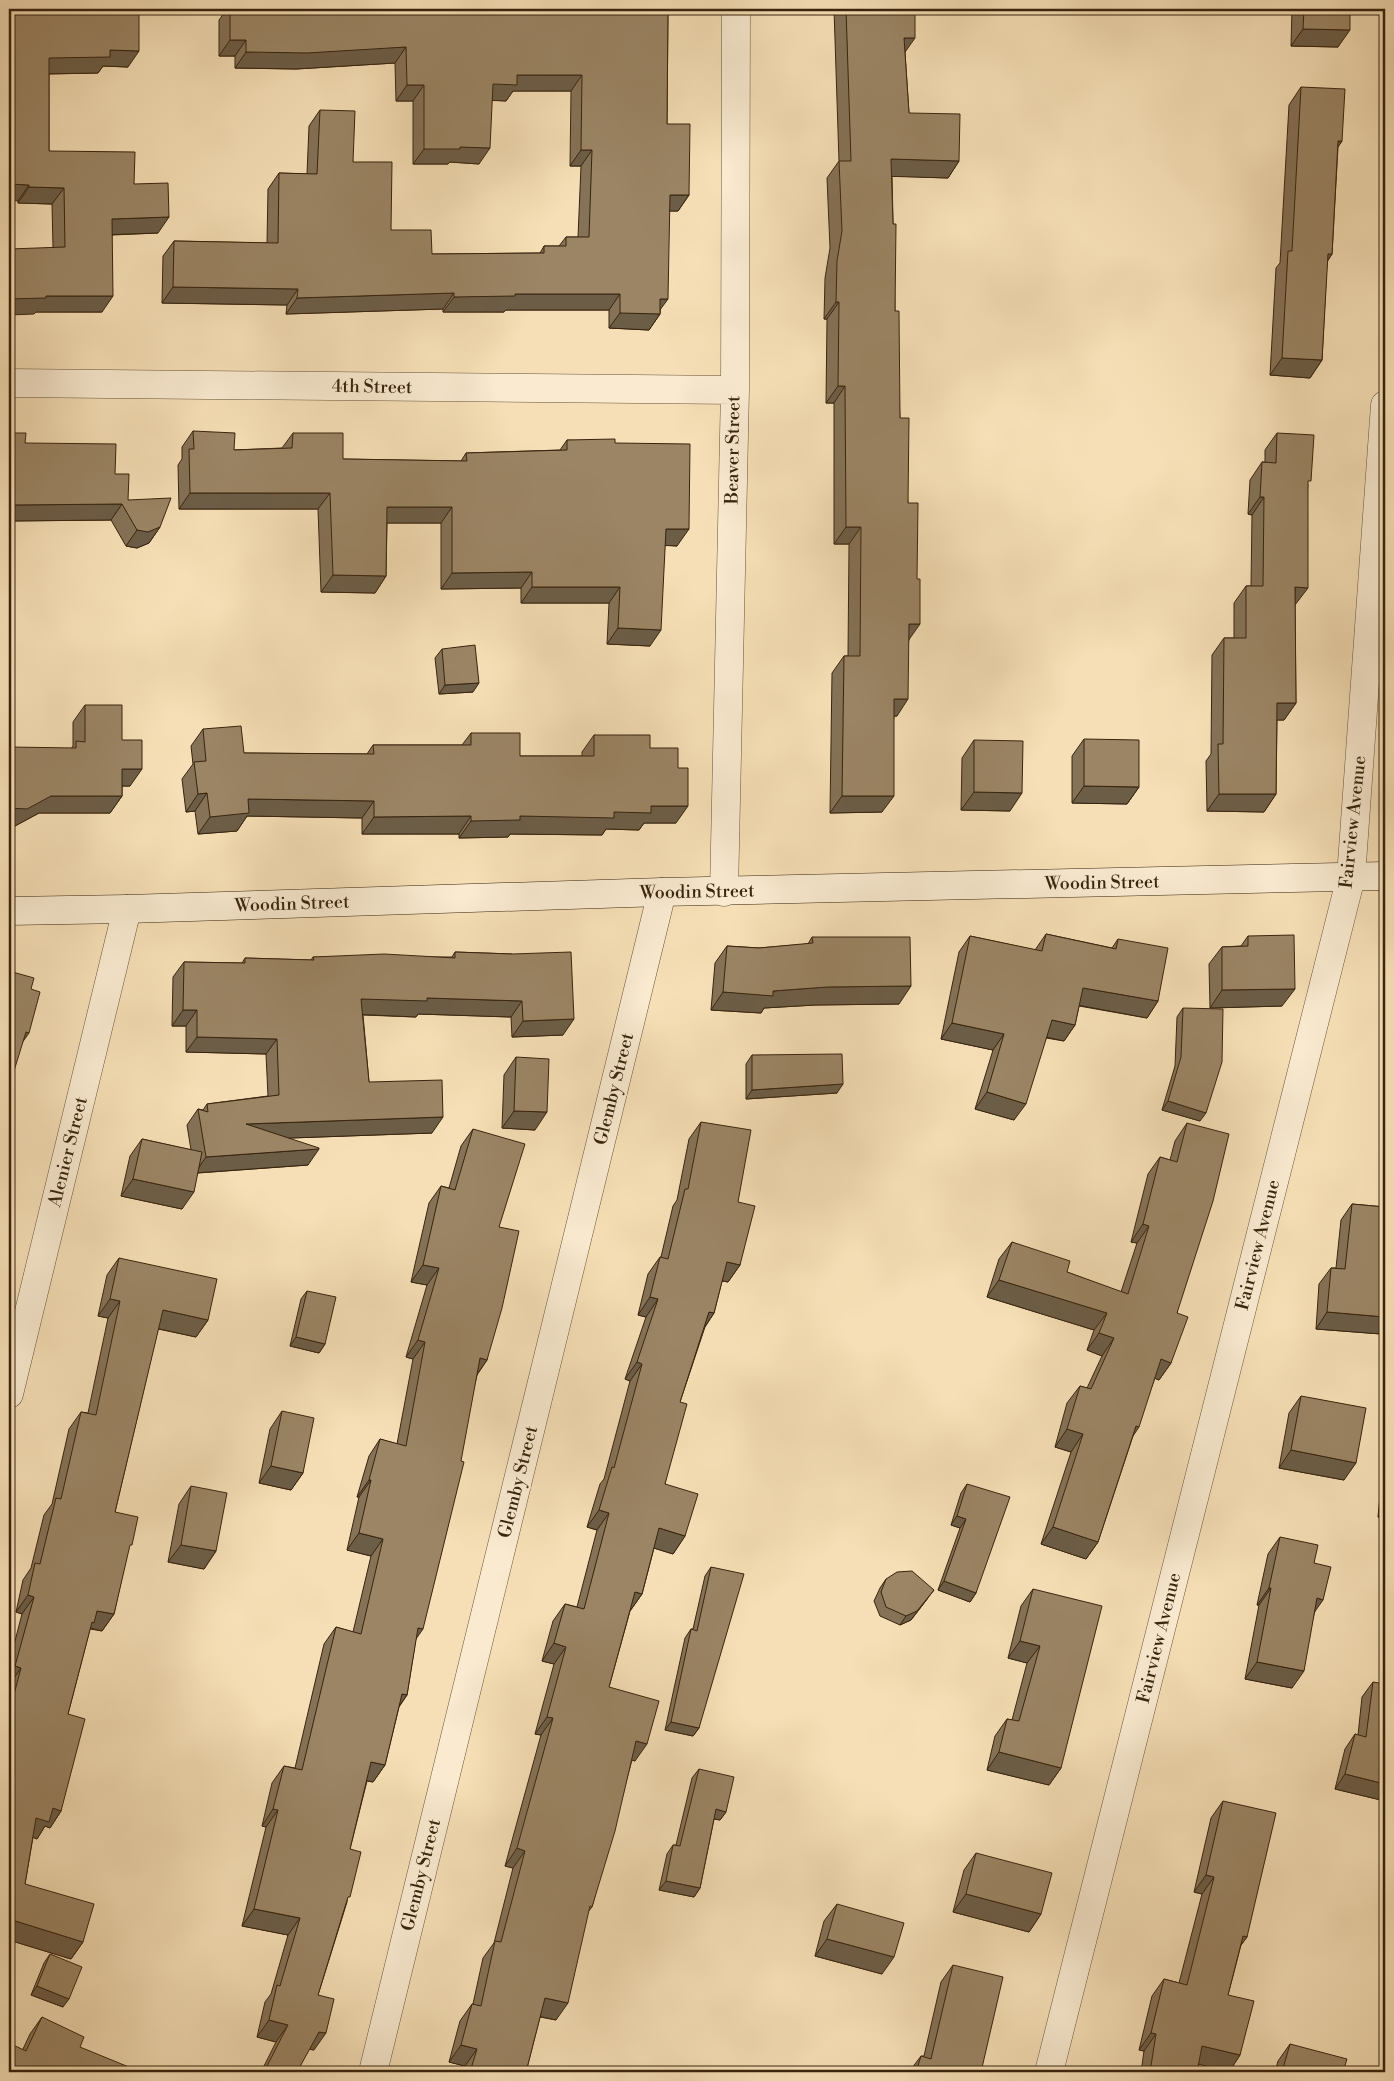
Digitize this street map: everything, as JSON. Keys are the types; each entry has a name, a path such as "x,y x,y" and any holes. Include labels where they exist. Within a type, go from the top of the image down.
{"street":[{"name":"Beaver Street","path":"724,892 734,390 736,9"},
{"name":"4th Street","path":"9,384 734,390"},
{"name":"Fairview Avenue","path":"1049,2072 1351,877 1385,405"},
{"name":"Woodin Street","path":"9,911 662,892 1385,876"},
{"name":"Glemby Street","path":"373,2072 662,892"},
{"name":"Alenier Street","path":"9,1394 127,909"}],"building":[{"path":"9,9 139,9 139,51 110,50 110,57 49,58 49,151 135,152 134,184 168,183 169,217 112,219 113,296 46,296 46,298 9,299 9,249 65,247 64,188 29,187 29,185 9,184"},
{"path":"230,9 668,9 667,124 690,124 689,195 670,195 668,299 660,299 660,314 620,313 620,294 515,294 515,296 454,297 454,293 297,298 298,289 173,287 174,241 278,243 279,173 317,174 320,110 355,111 353,162 392,162 391,230 431,230 432,254 544,253 544,246 566,246 566,237 589,237 592,150 581,150 582,75 517,75 517,85 493,84 490,148 424,149 424,85 407,85 406,47 307,53 246,52 246,40 230,40"},
{"path":"846,9 915,9 915,38 904,38 909,113 960,114 959,161 891,159 893,224 896,224 895,311 899,311 900,418 909,418 908,503 918,503 917,579 920,579 920,624 909,624 908,699 894,699 894,796 842,796 844,656 860,656 861,527 846,527 845,386 838,386 839,302 836,302 837,261 842,231 839,161 851,161"},
{"path":"1304,9 1350,9 1350,30 1303,29"},
{"path":"1301,87 1345,89 1342,141 1338,141 1332,254 1328,254 1322,360 1282,358 1288,251 1292,251"},
{"path":"193,431 235,433 234,450 292,448 293,433 343,433 343,459 467,461 466,453 567,450 567,440 615,439 615,443 690,444 689,529 666,529 661,630 618,628 620,587 532,587 532,572 452,573 452,507 387,507 386,576 333,575 330,493 190,493 189,449 194,449"},
{"path":"9,433 26,433 25,443 116,444 115,474 129,474 128,500 171,498 160,527 148,532 137,530 122,504 11,505 9,577"},
{"path":"1277,433 1314,435 1311,481 1308,481 1308,588 1295,587 1296,703 1277,703 1276,794 1219,794 1218,744 1223,744 1224,638 1246,638 1246,586 1263,586 1264,497 1260,497 1262,462 1276,463"},
{"path":"475,645 479,683 445,685 442,649"},
{"path":"85,705 122,705 122,740 142,740 142,769 122,769 122,796 51,796 27,809 9,808 9,747 76,748 76,741 85,742"},
{"path":"241,726 244,753 374,754 373,745 471,745 471,733 520,733 520,756 594,756 594,735 650,735 650,748 678,748 678,768 688,768 688,806 651,806 651,813 614,812 614,818 520,816 520,820 471,821 471,816 374,817 374,801 248,799 249,813 210,817 207,793 198,794 194,762 206,761 203,729"},
{"path":"1084,739 1139,740 1139,787 1084,786"},
{"path":"974,740 1023,741 1022,793 974,792"},
{"path":"1046,934 1116,949 1118,939 1168,948 1158,1001 1083,988 1075,1025 1052,1020 1026,1104 987,1092 1004,1034 952,1023 970,936 1042,951"},
{"path":"1294,935 1295,989 1222,990 1222,947 1248,946 1248,936"},
{"path":"812,937 910,937 911,986 827,987 773,991 773,996 723,992 727,946 759,948 813,943"},
{"path":"455,952 512,954 571,952 574,1019 523,1021 522,1001 427,998 427,1001 361,999 369,1082 442,1080 443,1117 246,1124 319,1149 206,1157 198,1109 208,1112 207,1104 279,1095 277,1039 197,1037 197,1010 183,1010 184,962 245,963 245,958 314,960 313,957 384,954 455,958"},
{"path":"9,971 34,978 31,989 40,992 29,1033 26,1032 9,1087"},
{"path":"1183,1008 1223,1009 1222,1062 1206,1113 1168,1101 1181,1057"},
{"path":"842,1054 843,1084 752,1090 752,1055"},
{"path":"516,1057 549,1059 547,1112 514,1111"},
{"path":"701,1122 751,1130 738,1202 755,1206 740,1265 727,1262 714,1313 709,1312 680,1402 687,1404 665,1484 698,1494 685,1536 659,1528 642,1594 635,1592 609,1687 659,1701 647,1744 636,1741 615,1831 592,1907 590,1906 568,2003 545,1998 526,2072 470,2072 477,2049 461,2045 472,2004 481,2006 495,1941 501,1942 525,1851 517,1848 553,1718 547,1717 566,1647 554,1643 565,1604 584,1609 609,1513 599,1510 612,1467 614,1468 642,1364 637,1362 658,1299 650,1297 660,1257 668,1259 685,1189 688,1189"},
{"path":"1187,1123 1229,1134 1213,1201 1177,1313 1188,1317 1171,1363 1161,1359 1139,1427 1136,1426 1098,1542 1053,1527 1083,1434 1067,1429 1080,1386 1091,1389 1114,1338 1099,1333 1107,1313 999,1280 1012,1242 1070,1261 1067,1272 1128,1294 1149,1226 1143,1224 1160,1157 1177,1162"},
{"path":"473,1129 525,1144 499,1227 519,1231 502,1308 487,1360 480,1358 461,1461 464,1462 423,1629 418,1628 407,1695 402,1694 385,1765 371,1762 350,1849 361,1852 350,1897 348,1897 318,1995 334,1999 326,2033 319,2032 297,2072 264,2072 288,2025 269,2020 277,1985 280,1986 300,1918 254,1909 278,1810 273,1809 284,1766 302,1770 336,1627 361,1634 383,1539 359,1533 371,1480 369,1480 380,1439 406,1446 425,1342 418,1340 439,1268 423,1265 441,1186 455,1190"},
{"path":"142,1139 202,1152 194,1192 133,1179"},
{"path":"1352,1204 1385,1207 1385,1317 1327,1312 1331,1268 1345,1269"},
{"path":"119,1258 217,1279 208,1320 163,1310 115,1512 138,1517 132,1545 130,1545 114,1614 97,1611 94,1623 92,1622 68,1714 85,1719 61,1811 53,1808 49,1822 36,1818 25,1884 94,1904 83,1942 9,1919 9,1760 12,1751 9,1750 9,1713 21,1668 15,1666 34,1597 28,1595 35,1563 40,1564 56,1498 61,1499 81,1412 96,1415 120,1301 110,1299"},
{"path":"307,1291 336,1297 325,1344 296,1337"},
{"path":"1301,1396 1366,1408 1356,1463 1291,1450"},
{"path":"282,1411 314,1418 303,1473 271,1466"},
{"path":"967,1484 1010,1497 976,1593 944,1581 966,1519 957,1516"},
{"path":"191,1486 227,1493 216,1551 181,1545"},
{"path":"1280,1537 1318,1545 1314,1563 1331,1567 1323,1600 1317,1598 1304,1671 1257,1662 1271,1588 1269,1588"},
{"path":"711,1567 744,1574 699,1728 671,1722 691,1629 697,1631"},
{"path":"912,1571 934,1590 917,1611 906,1616 886,1607 881,1592 886,1579 897,1572"},
{"path":"1033,1589 1102,1606 1061,1768 999,1752 1007,1719 1019,1721 1040,1646 1020,1641"},
{"path":"1373,1682 1385,1684 1385,1784 1345,1774 1355,1734 1366,1737"},
{"path":"699,1769 734,1777 726,1812 716,1809 700,1888 666,1881 673,1845 680,1846"},
{"path":"1223,1801 1276,1813 1247,1937 1243,1936 1228,1995 1254,2001 1240,2055 1202,2046 1197,2072 1150,2072 1156,2034 1151,2033 1164,1979 1187,1985 1214,1877 1206,1875"},
{"path":"976,1853 1052,1873 1041,1914 966,1894"},
{"path":"837,1904 904,1923 894,1957 827,1939"},
{"path":"50,1954 82,1967 69,1999 37,1986"},
{"path":"953,1965 1003,1977 981,2072 916,2072 921,2056 931,2059"},
{"path":"42,2017 84,2037 80,2047 141,2072 9,2072 9,2043 26,2051"},
{"path":"1290,2044 1347,2059 1343,2072 1282,2072"}]}
